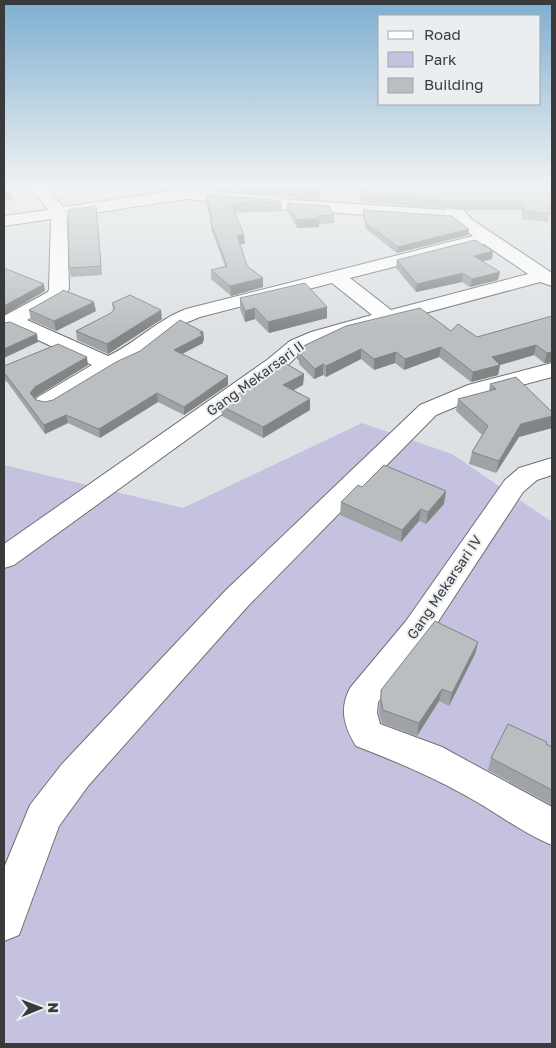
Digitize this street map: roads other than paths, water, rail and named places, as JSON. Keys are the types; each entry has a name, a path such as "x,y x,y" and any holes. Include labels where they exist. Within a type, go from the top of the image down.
{"street":[{"path":"7,322 55,296 59,289 58,234"},
{"path":"480,234 547,279"},
{"path":"46,402 108,364 132,353 176,320 213,307 485,238"},
{"path":"335,276 386,316"},
{"name":"Gang Mekarsari II","path":"4,558 275,365 297,345 318,336 386,316 547,279"},
{"path":"7,322 108,364"},
{"path":"35,354 80,329"},
{"path":"4,920 43,817 75,775 237,598 417,418 428,410 476,390 552,370"},
{"name":"Gang Mekarsari IV","path":"552,466 528,474 514,486 417,629 362,698 360,713 363,727 368,735 429,758 488,789 552,827"}]}
